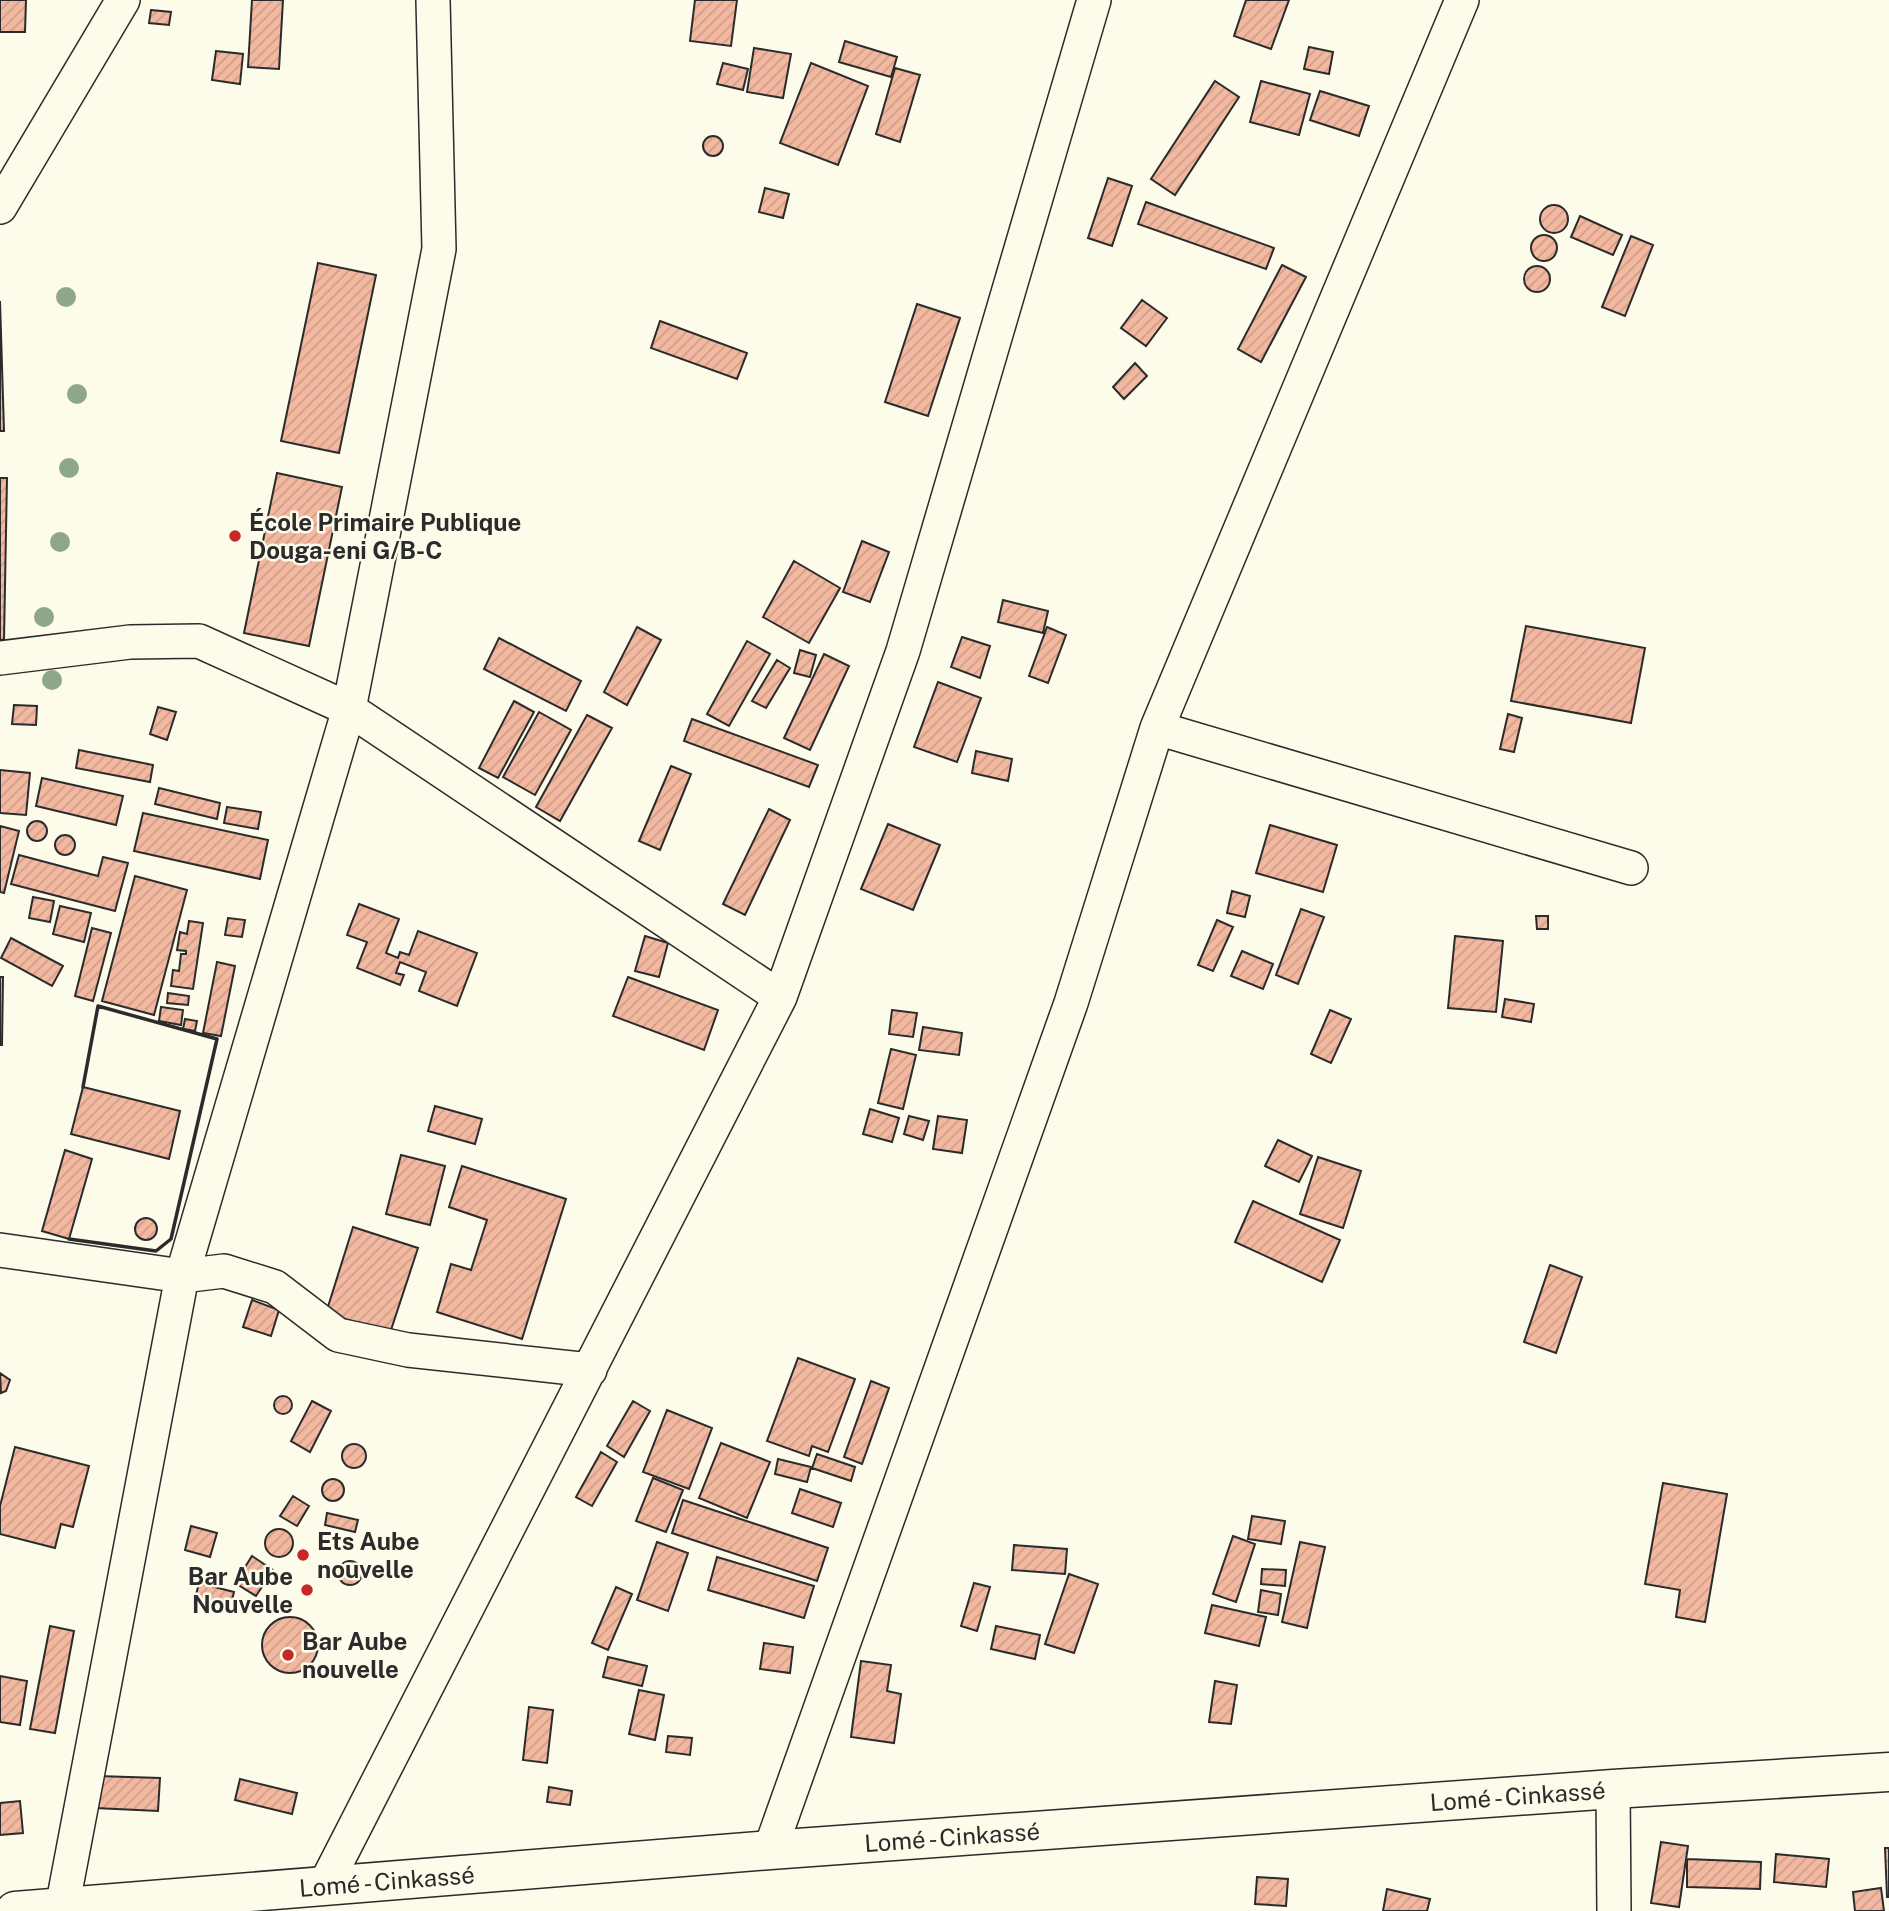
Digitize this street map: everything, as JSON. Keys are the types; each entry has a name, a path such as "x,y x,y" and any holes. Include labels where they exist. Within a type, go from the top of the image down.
{"highway":[{"name":"Lomé - Cinkassé","path":"15,1911 771,1850 1613,1789 1889,1772"}],"street":[{"path":"0,207 122,0"},
{"path":"62,1908 182,1276 349,709 439,249 433,0"},
{"path":"325,1885 780,997 903,651 1094,0"},
{"path":"771,1850 1071,1003 1157,728 1462,0"},
{"path":"0,658 131,642 199,641 349,709 780,997"},
{"path":"1157,728 1631,868"},
{"path":"0,1250 182,1276 224,1271 275,1287 338,1335 408,1350 590,1370"},
{"path":"1613,1789 1614,1911"}],"building":[{"path":"0,0 26,0 25,32 0,32"},
{"path":"252,0 283,0 279,69 248,67"},
{"path":"695,0 737,0 731,46 690,41"},
{"path":"1246,0 1289,0 1271,49 1234,36"},
{"path":"151,10 171,12 169,25 149,23"},
{"path":"845,41 897,57 891,77 839,62"},
{"path":"1309,47 1333,52 1329,74 1304,69"},
{"path":"754,48 791,54 783,98 747,92"},
{"path":"216,51 243,54 240,84 212,80"},
{"path":"723,63 748,69 743,90 717,84"},
{"path":"811,63 868,86 838,165 780,143"},
{"path":"895,68 920,75 900,142 876,134"},
{"path":"1215,81 1239,97 1175,195 1151,179"},
{"path":"1261,81 1310,94 1299,135 1250,122"},
{"path":"1320,91 1369,106 1359,136 1310,120"},
{"path":"713,136 720,139 723,146 720,153 713,156 706,153 703,146 706,139"},
{"path":"1108,178 1132,186 1112,246 1088,238"},
{"path":"765,188 789,194 783,218 759,212"},
{"path":"1146,202 1274,248 1266,269 1138,224"},
{"path":"1554,205 1564,209 1568,219 1564,229 1554,233 1544,229 1540,219 1544,209"},
{"path":"1580,216 1622,235 1613,255 1571,237"},
{"path":"1544,235 1553,239 1557,248 1553,257 1544,261 1535,257 1531,248 1535,239"},
{"path":"1631,236 1653,245 1625,316 1602,307"},
{"path":"318,263 376,275 339,453 281,441"},
{"path":"1282,265 1306,277 1261,362 1238,349"},
{"path":"1537,266 1546,270 1550,279 1546,288 1537,292 1528,288 1524,279 1528,270"},
{"path":"1142,300 1167,318 1146,346 1121,328"},
{"path":"0,301 4,431 0,431"},
{"path":"917,304 960,318 928,416 885,402"},
{"path":"660,321 747,353 737,379 651,348"},
{"path":"1135,363 1147,376 1124,399 1113,387"},
{"path":"277,473 342,487 309,646 244,633"},
{"path":"0,478 7,478 4,640 0,640"},
{"path":"862,541 889,552 870,602 843,592"},
{"path":"794,561 840,588 809,643 763,617"},
{"path":"1003,600 1048,611 1043,633 998,622"},
{"path":"1526,626 1645,648 1631,723 1511,701"},
{"path":"637,627 661,640 627,705 604,692"},
{"path":"1047,627 1066,635 1048,683 1029,676"},
{"path":"962,637 990,646 980,678 951,667"},
{"path":"499,638 581,681 566,711 484,669"},
{"path":"747,641 770,654 729,726 707,714"},
{"path":"800,650 816,655 810,677 794,673"},
{"path":"824,654 849,666 810,750 784,738"},
{"path":"777,660 790,668 766,708 752,701"},
{"path":"938,682 981,698 957,762 914,747"},
{"path":"514,701 534,712 498,778 479,768"},
{"path":"14,705 37,706 36,725 12,724"},
{"path":"158,707 176,712 167,740 150,734"},
{"path":"539,712 571,730 535,795 503,777"},
{"path":"1508,714 1522,718 1514,752 1500,749"},
{"path":"587,715 612,728 560,821 536,807"},
{"path":"692,719 818,765 809,787 684,741"},
{"path":"79,750 153,765 150,782 76,768"},
{"path":"976,751 1012,759 1008,781 972,773"},
{"path":"671,766 691,774 660,850 639,841"},
{"path":"0,770 30,773 26,815 0,813"},
{"path":"42,778 123,796 116,825 36,806"},
{"path":"159,788 220,803 217,819 155,804"},
{"path":"227,807 261,812 258,829 224,823"},
{"path":"769,809 790,820 745,915 723,904"},
{"path":"143,813 268,840 260,879 134,851"},
{"path":"37,821 44,824 47,831 44,838 37,841 30,838 27,831 30,824"},
{"path":"888,824 940,845 913,910 861,889"},
{"path":"1270,825 1337,845 1323,892 1256,873"},
{"path":"0,826 19,831 4,893 0,892"},
{"path":"65,835 72,838 75,845 72,852 65,855 58,852 55,845 58,838"},
{"path":"19,855 98,876 103,857 128,863 115,911 11,884"},
{"path":"135,876 187,890 154,1015 102,1001"},
{"path":"1232,891 1250,896 1245,917 1227,913"},
{"path":"33,897 54,901 50,922 29,918"},
{"path":"359,904 399,919 386,953 398,958 400,952 409,955 418,931 477,953 457,1006 419,991 426,972 400,962 396,973 404,975 400,985 357,968 367,942 347,935"},
{"path":"60,906 91,913 84,942 53,934"},
{"path":"1301,909 1324,917 1298,984 1276,975"},
{"path":"1536,916 1548,916 1548,929 1537,929"},
{"path":"228,918 245,920 242,937 225,935"},
{"path":"1217,920 1233,927 1213,971 1198,965"},
{"path":"189,921 203,923 193,989 171,986 173,970 179,971 181,954 186,954 186,951 177,950 180,932 187,934"},
{"path":"92,928 111,933 93,1001 75,996"},
{"path":"645,936 668,943 659,977 635,971"},
{"path":"1455,936 1503,941 1496,1012 1448,1008"},
{"path":"11,938 63,966 52,986 1,958"},
{"path":"1242,951 1273,964 1263,989 1231,976"},
{"path":"217,962 235,966 221,1036 203,1033"},
{"path":"0,977 3,977 2,1045 0,1045"},
{"path":"628,977 718,1010 704,1050 613,1016"},
{"path":"168,993 189,996 188,1005 167,1003"},
{"path":"1505,999 1534,1004 1531,1022 1502,1017"},
{"path":"161,1007 183,1010 181,1025 159,1021"},
{"path":"892,1010 917,1013 913,1037 889,1034"},
{"path":"1330,1010 1351,1019 1331,1063 1311,1054"},
{"path":"185,1019 197,1021 195,1031 183,1029"},
{"path":"923,1027 962,1033 959,1055 919,1050"},
{"path":"891,1049 916,1055 903,1109 878,1103"},
{"path":"83,1087 180,1111 169,1159 71,1134"},
{"path":"435,1106 482,1119 475,1144 428,1131"},
{"path":"870,1109 899,1118 892,1142 863,1134"},
{"path":"909,1116 929,1121 923,1140 904,1134"},
{"path":"938,1116 967,1120 962,1153 933,1149"},
{"path":"1278,1140 1312,1156 1299,1182 1265,1166"},
{"path":"65,1150 92,1159 69,1239 42,1231"},
{"path":"401,1155 445,1166 430,1225 386,1214"},
{"path":"1318,1157 1361,1171 1343,1228 1300,1214"},
{"path":"462,1166 566,1199 522,1339 437,1312 451,1264 471,1270 487,1220 449,1207"},
{"path":"1253,1201 1340,1240 1322,1282 1235,1242"},
{"path":"146,1218 154,1221 157,1229 154,1237 146,1240 138,1237 135,1229 138,1221"},
{"path":"353,1227 418,1248 390,1333 326,1313"},
{"path":"1550,1265 1582,1277 1556,1353 1524,1342"},
{"path":"252,1300 279,1310 271,1336 243,1327"},
{"path":"798,1358 855,1379 828,1452 812,1446 809,1456 767,1441"},
{"path":"0,1373 10,1380 6,1391 1,1393"},
{"path":"871,1381 889,1388 862,1464 844,1457"},
{"path":"283,1396 289,1399 292,1405 289,1411 283,1414 277,1411 274,1405 277,1399"},
{"path":"312,1401 331,1411 310,1452 291,1441"},
{"path":"633,1401 650,1411 624,1457 607,1446"},
{"path":"667,1410 712,1428 689,1489 643,1472"},
{"path":"721,1443 770,1462 747,1518 699,1498"},
{"path":"349,1444 359,1444 366,1451 366,1461 359,1468 349,1468 342,1461 342,1451"},
{"path":"15,1447 89,1466 73,1527 61,1524 55,1548 0,1534 0,1506"},
{"path":"601,1452 617,1462 592,1506 576,1497"},
{"path":"817,1454 855,1467 851,1481 812,1468"},
{"path":"778,1459 811,1467 807,1482 775,1474"},
{"path":"653,1478 683,1490 666,1532 636,1521"},
{"path":"333,1479 341,1482 344,1490 341,1498 333,1501 325,1498 322,1490 325,1482"},
{"path":"1663,1483 1727,1494 1705,1622 1676,1617 1680,1590 1645,1584"},
{"path":"800,1489 841,1503 833,1527 792,1513"},
{"path":"293,1496 309,1506 297,1526 280,1516"},
{"path":"683,1500 828,1548 817,1581 672,1533"},
{"path":"327,1513 358,1520 355,1532 325,1525"},
{"path":"1252,1516 1285,1521 1281,1544 1248,1539"},
{"path":"191,1526 217,1533 210,1557 185,1550"},
{"path":"279,1529 289,1533 293,1543 289,1553 279,1557 269,1553 265,1543 269,1533"},
{"path":"1233,1536 1255,1544 1236,1602 1213,1594"},
{"path":"657,1542 688,1553 668,1611 637,1600"},
{"path":"1300,1542 1325,1547 1307,1628 1282,1622"},
{"path":"1014,1545 1067,1549 1065,1574 1012,1570"},
{"path":"252,1556 273,1570 256,1596 235,1583"},
{"path":"717,1557 814,1586 804,1618 708,1590"},
{"path":"350,1561 358,1565 362,1573 358,1581 350,1585 342,1581 338,1573 342,1565"},
{"path":"1262,1569 1286,1570 1285,1586 1261,1584"},
{"path":"1069,1574 1098,1584 1074,1653 1045,1644"},
{"path":"199,1583 234,1592 229,1612 194,1603"},
{"path":"974,1583 990,1587 977,1631 961,1626"},
{"path":"616,1587 632,1594 608,1650 592,1643"},
{"path":"1261,1590 1281,1594 1278,1615 1258,1612"},
{"path":"1212,1605 1266,1617 1259,1646 1205,1633"},
{"path":"290,1617 310,1625 318,1645 310,1665 290,1673 270,1665 262,1645 270,1625"},
{"path":"50,1626 74,1631 55,1733 30,1729"},
{"path":"996,1626 1040,1635 1035,1659 991,1649"},
{"path":"764,1643 793,1647 790,1673 760,1669"},
{"path":"608,1657 647,1666 642,1686 603,1677"},
{"path":"861,1661 891,1665 887,1691 901,1694 894,1743 851,1737"},
{"path":"0,1676 27,1681 20,1725 0,1722"},
{"path":"1215,1681 1237,1685 1231,1724 1209,1722"},
{"path":"639,1690 664,1695 655,1740 629,1734"},
{"path":"529,1707 553,1710 547,1763 523,1760"},
{"path":"668,1736 692,1738 690,1755 666,1752"},
{"path":"97,1776 160,1778 158,1811 95,1808"},
{"path":"240,1779 297,1793 292,1814 235,1800"},
{"path":"549,1787 572,1791 570,1805 547,1802"},
{"path":"20,1801 23,1833 0,1835 0,1803"},
{"path":"1661,1842 1688,1846 1679,1907 1651,1903"},
{"path":"1885,1848 1889,1848 1889,1897 1887,1897"},
{"path":"1776,1854 1829,1859 1826,1887 1774,1882"},
{"path":"1687,1859 1761,1862 1760,1889 1687,1887"},
{"path":"1257,1877 1288,1879 1286,1906 1255,1904"},
{"path":"1881,1888 1884,1911 1855,1911 1853,1892"},
{"path":"1387,1889 1430,1899 1427,1911 1383,1911"}],"wall":[{"path":"69,1239 156,1251 171,1239 217,1039 98,1006 83,1087"}],"place":[{"name":"École Primaire Publique Douga-eni G/B-C","path":"235,536"},
{"name":"Ets Aube nouvelle","path":"303,1555"},
{"name":"Bar Aube Nouvelle","path":"307,1590"},
{"name":"Bar Aube nouvelle","path":"288,1655"}]}
